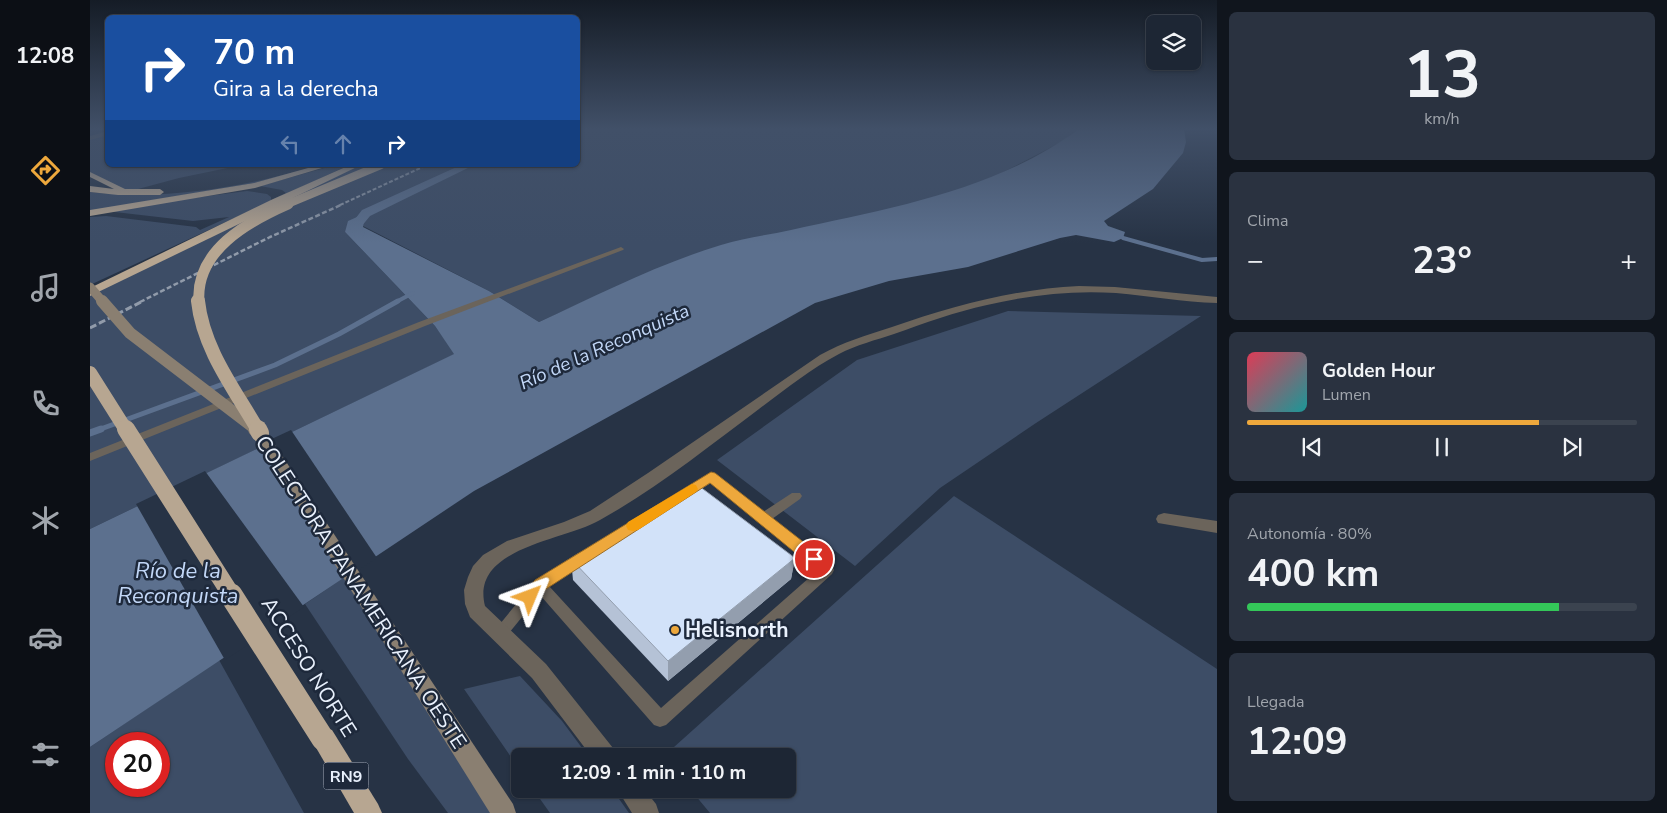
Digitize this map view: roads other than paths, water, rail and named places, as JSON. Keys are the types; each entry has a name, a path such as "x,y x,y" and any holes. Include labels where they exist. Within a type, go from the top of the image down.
{"highway":[{"path":"90,189 127,192 175,192 223,186 270,177 307,167"},
{"path":"90,213 255,185 321,167"},
{"path":"90,292 283,198 353,167"},
{"path":"260,433 221,364 203,326 198,299 200,277 203,268 221,245 255,222 315,192 376,167"},
{"path":"90,174 127,192"},
{"name":"ACCESO NORTE","path":"90,374 369,813"}],"main road":[{"name":"COLECTORA PANAMERICANA OESTE","path":"90,287 130,333 260,433 504,813"}],"street":[{"path":"599,748 539,671 478,611 473,600 477,578 482,568 490,560 511,549 578,524 596,515 697,447 810,366 838,350 916,322 968,306 1072,288 1115,290 1177,298 1217,300"},
{"path":"1164,519 1217,527"},
{"path":"636,798 647,813"}],"lane":[{"path":"90,458 422,324 621,249"},
{"path":"540,584 660,718 827,570 711,476 646,518"},
{"path":"764,518 796,496"},
{"path":"500,634 540,584 597,548"}],"water":[{"name":"Río de la Reconquista","path":"1015,167 1171,167 1153,189 1104,221 1108,226 1125,232 1123,238 1114,242 1076,235 1060,238 968,267 889,281 815,303 474,491 112,732 105,732 105,737 90,747 90,529 454,354 435,326 345,232 348,221 366,213 363,227 489,291 539,322 674,261 721,245 904,205 941,195"}],"waterway":[{"path":"359,233 355,227 366,213 465,167"},
{"path":"1123,238 1202,260 1217,259"},
{"path":"396,302 413,293"},
{"path":"98,430 275,365 339,334 398,301"},
{"path":"90,433 101,429"}],"railway":[{"path":"340,205 423,167"},
{"path":"140,302 270,237 343,204"},
{"path":"90,328 143,301"}],"place":[{"name":"Helisnorth","path":"675,630"}]}
